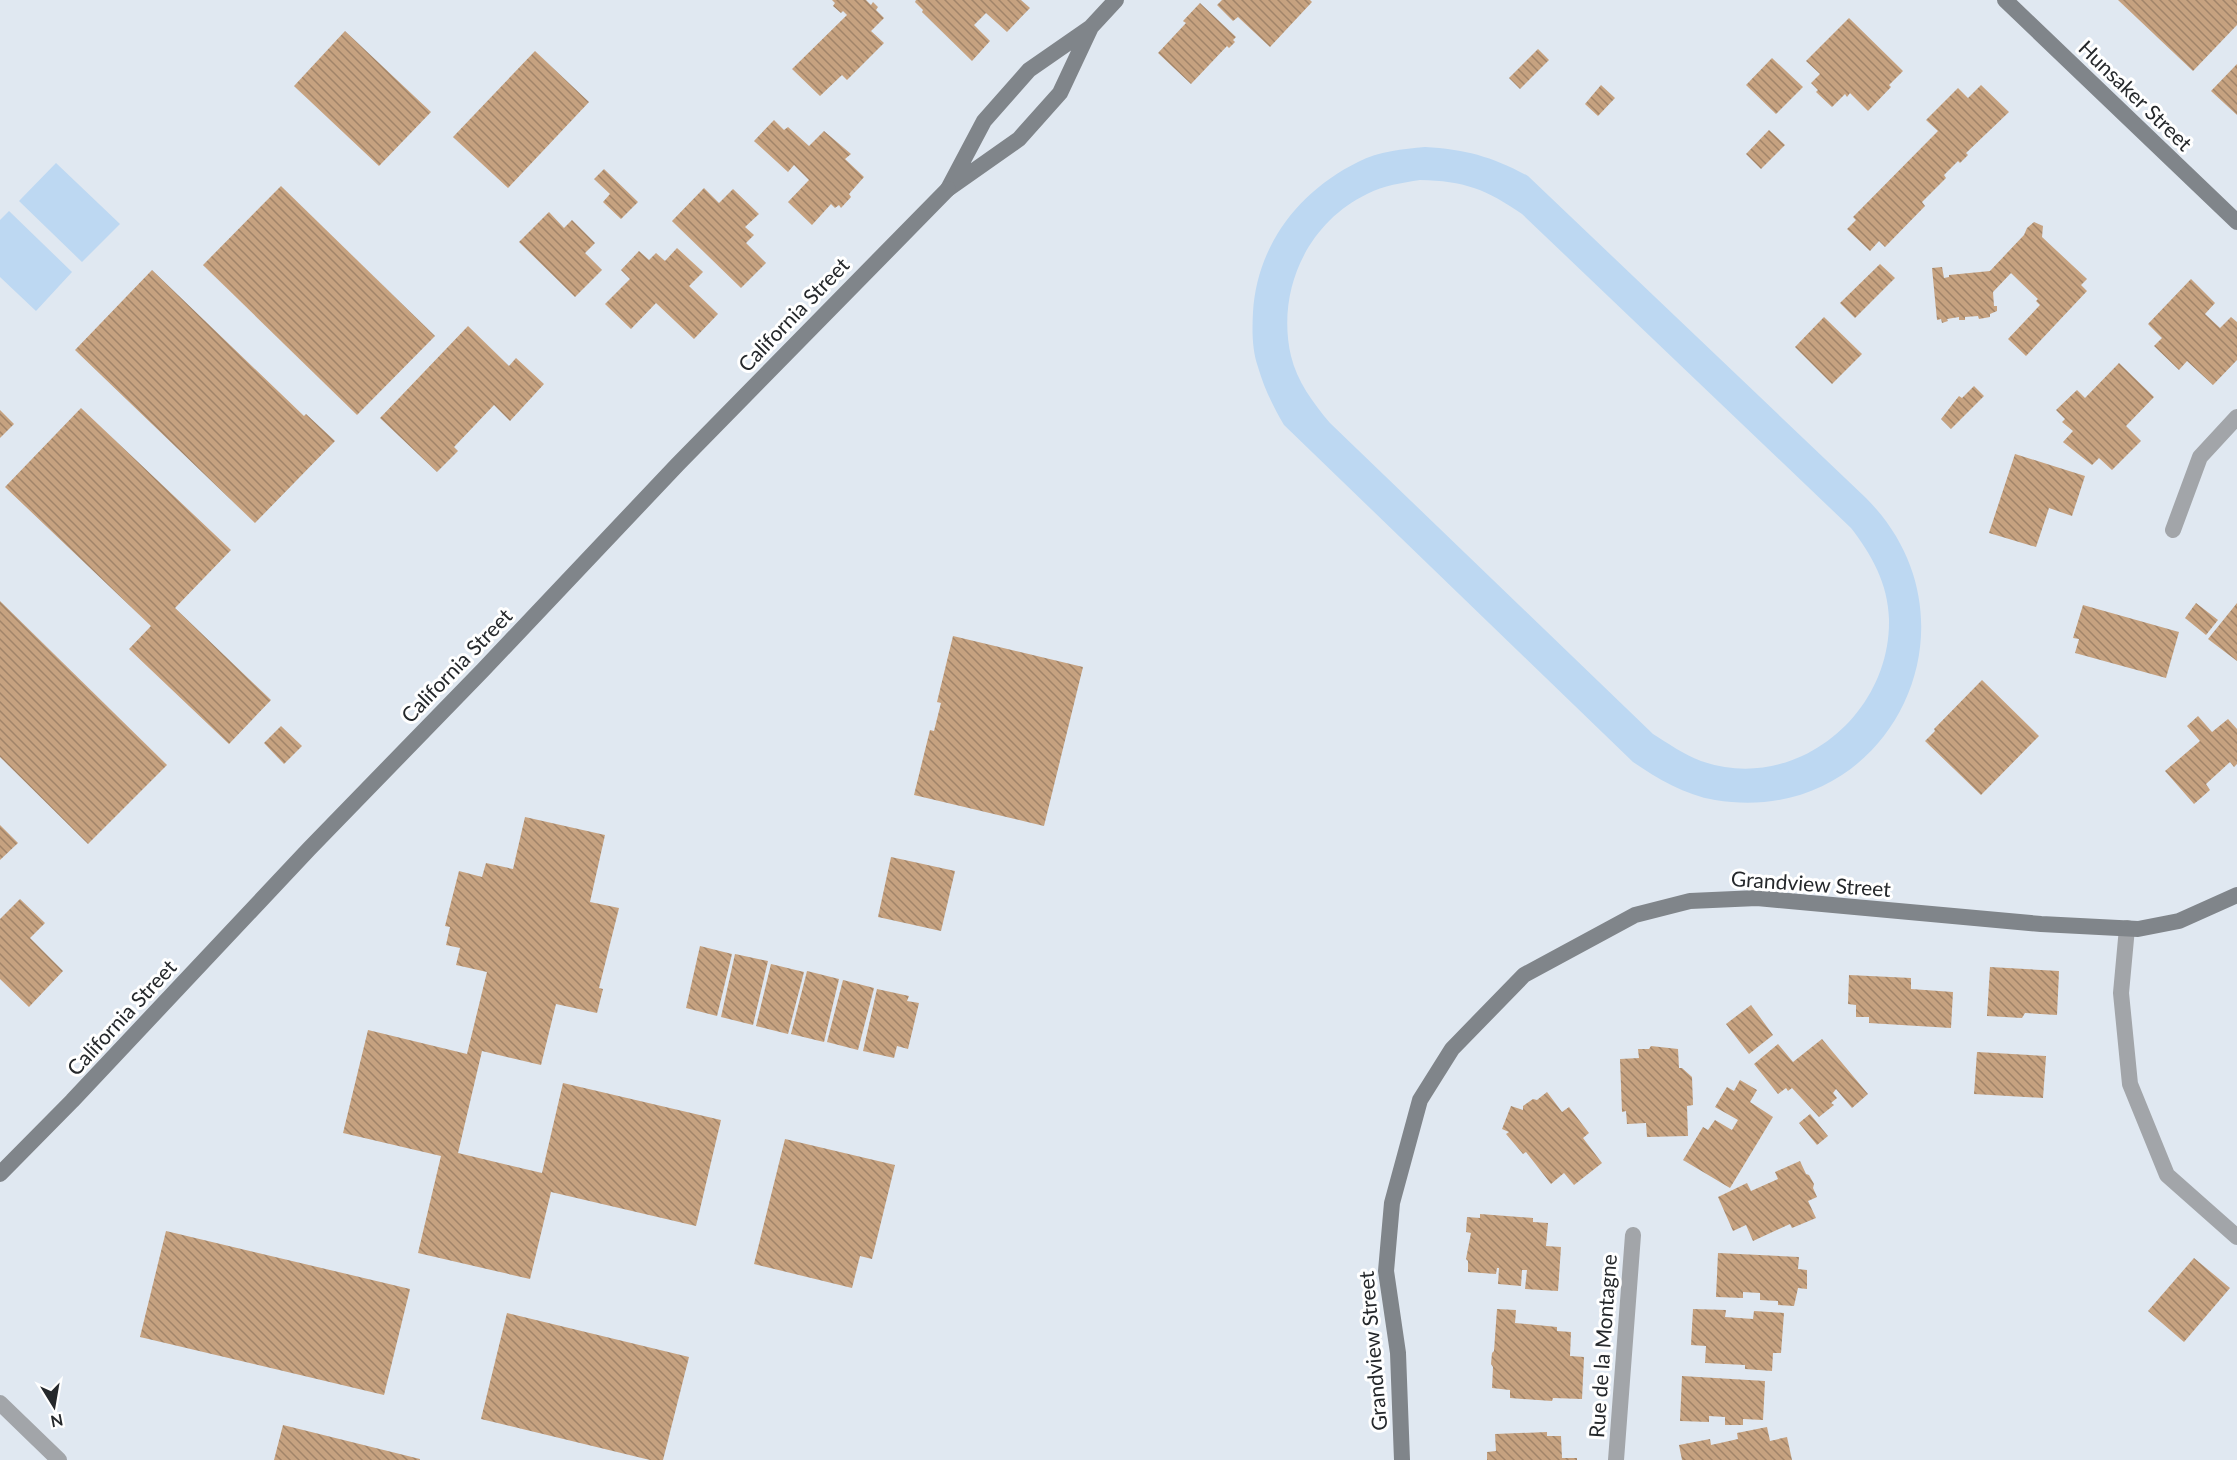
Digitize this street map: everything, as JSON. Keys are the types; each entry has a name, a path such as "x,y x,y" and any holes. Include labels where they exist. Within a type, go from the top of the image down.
{"main road":[{"name":"California Street","path":"948,189 984,121 1029,70 1091,27 1116,0"},
{"name":"Hunsaker Street","path":"2005,0 2237,222"},
{"name":"California Street","path":"0,1174 678,464 948,189 1019,139 1060,93 1091,27"},
{"name":"Grandview Street","path":"1402,1460 1398,1353 1386,1271 1392,1203 1420,1100 1452,1049 1524,975 1635,915 1690,901 1757,898 2041,924 2138,929 2179,921 2237,895"}],"street":[{"path":"2173,530 2200,457 2237,417"},
{"path":"2127,928 2121,993 2130,1083 2167,1174 2237,1238"},
{"name":"Rue de la Montagne","path":"1616,1460 1633,1235"},
{"path":"0,1403 59,1460"}],"shaded area":[{"path":"1425,147 1478,155 1528,176 1866,498 1902,548 1919,602 1919,656 1902,707 1872,750 1829,783 1776,800 1715,800 1682,790 1642,768 1633,762 1284,425 1263,382 1253,340 1256,288 1272,243 1300,205 1317,188 1337,174 1374,155","holes":["1420,180 1449,182 1474,188 1497,198 1522,214 1859,538 1878,570 1886,594 1889,619 1885,654 1874,686 1855,715 1831,738 1802,756 1770,766 1736,768 1701,761 1653,734 1330,423 1312,400 1301,383 1294,365 1287,332 1288,307 1301,262 1313,241 1328,222 1346,207 1386,186"]},
{"path":"56,163 120,224 82,262 19,201"},
{"path":"9,211 72,272 36,311 0,277 0,220"}],"building":[{"path":"832,0 866,0 871,5 873,2 878,7 876,10 884,18 871,31 884,43 847,80 842,75 820,96 792,69 847,15 833,6 835,3"},
{"path":"916,0 1021,0 1030,8 1007,32 986,13 974,25 990,41 972,61 922,12"},
{"path":"1222,0 1310,0 1312,2 1270,47 1238,17 1233,21 1217,5"},
{"path":"2118,0 2237,0 2237,25 2193,71"},
{"path":"1200,3 1236,37 1233,40 1235,42 1229,48 1227,46 1191,84 1158,53 1186,23 1183,21"},
{"path":"1849,18 1903,71 1868,111 1850,93 1847,97 1845,94 1832,107 1816,92 1818,90 1811,83 1820,74 1806,61"},
{"path":"345,31 431,112 379,166 294,86"},
{"path":"1538,49 1549,60 1520,89 1509,78"},
{"path":"535,51 589,102 508,188 453,137"},
{"path":"1772,58 1803,87 1776,114 1746,85"},
{"path":"2237,64 2237,115 2211,91"},
{"path":"1601,85 1615,98 1598,116 1585,104"},
{"path":"1981,85 2009,112 1966,153 1968,155 1960,163 1958,161 1944,175 1946,178 1922,202 1925,206 1885,247 1879,241 1870,251 1847,229 1856,220 1853,217 1938,131 1926,120 1958,88 1968,98"},
{"path":"774,120 784,130 788,127 809,146 824,131 851,154 845,159 864,177 849,194 851,197 841,208 839,205 835,208 831,204 812,225 788,202 809,180 794,165 788,172 754,141"},
{"path":"1769,130 1785,145 1761,169 1746,154"},
{"path":"604,169 638,202 621,219 603,202 610,194 594,179"},
{"path":"281,186 435,336 357,415 203,265"},
{"path":"704,188 719,203 733,189 759,214 745,227 754,235 746,243 766,263 741,288 672,221"},
{"path":"549,212 564,228 572,220 595,243 585,253 602,270 575,297 519,242"},
{"path":"2034,222 2043,226 2042,237 2087,279 2081,285 2087,291 2026,356 2008,339 2040,305 2036,301 2038,299 2011,273 1993,292 1994,306 1997,306 1997,311 1990,314 1990,317 1979,319 1978,316 1965,317 1965,320 1959,320 1959,317 1947,319 1948,321 1942,323 1941,319 1937,320 1932,268 1942,267 1944,278 1949,275 1990,271"},
{"path":"677,248 703,272 689,286 718,314 694,339 656,303 631,329 605,304 630,279 621,270 639,251 649,260 656,253 665,261"},
{"path":"1880,264 1895,278 1855,318 1840,303"},
{"path":"152,270 304,416 306,414 335,441 255,523 75,350"},
{"path":"2191,279 2215,303 2205,314 2220,328 2231,317 2237,322 2237,360 2213,385 2187,361 2179,370 2154,346 2162,338 2148,324"},
{"path":"1824,317 1862,354 1832,384 1795,347"},
{"path":"468,326 509,366 516,358 544,384 510,421 494,405 454,447 458,451 437,472 380,418"},
{"path":"2119,363 2154,397 2126,426 2141,441 2112,470 2099,458 2092,465 2063,442 2073,431 2062,422 2065,419 2056,410 2077,390 2085,398"},
{"path":"1974,386 1984,396 1951,429 1941,419 1959,396 1962,398"},
{"path":"81,408 231,550 175,608 271,700 229,744 129,649 151,626 5,487"},
{"path":"0,410 14,424 0,438"},
{"path":"2015,454 2085,476 2072,516 2049,508 2036,547 1989,533"},
{"path":"0,601 167,765 88,844 0,757"},
{"path":"2196,603 2218,620 2206,635 2185,618"},
{"path":"2237,603 2237,661 2208,639"},
{"path":"2083,605 2179,632 2166,678 2075,653 2079,639 2073,638"},
{"path":"953,636 1083,667 1044,826 914,795 930,730 934,731 941,703 937,702"},
{"path":"1982,680 2039,736 1981,795 1925,741"},
{"path":"2198,716 2212,732 2228,719 2237,729 2237,764 2234,767 2230,762 2206,784 2210,790 2194,804 2165,771 2200,741 2187,726"},
{"path":"281,726 302,746 284,764 264,743"},
{"path":"525,817 605,835 590,902 619,908 599,988 603,989 597,1013 556,1004 541,1065 482,1051 458,1153 542,1173 563,1083 721,1120 696,1226 551,1192 530,1279 418,1253 441,1156 343,1133 368,1030 467,1054 487,972 456,965 460,948 446,945 450,927 445,926 459,871 482,877 486,863 513,869"},
{"path":"0,825 18,843 0,860"},
{"path":"891,857 955,871 941,931 878,917"},
{"path":"20,899 45,923 30,938 63,971 29,1007 0,979 0,919"},
{"path":"700,946 732,954 717,1016 686,1008"},
{"path":"735,954 768,961 753,1025 721,1017"},
{"path":"771,964 804,972 788,1034 756,1026"},
{"path":"1990,967 2059,971 2057,1015 2025,1013 2022,1018 1987,1016"},
{"path":"807,971 839,979 824,1042 791,1034"},
{"path":"1849,975 1911,978 1911,989 1953,992 1951,1028 1869,1023 1869,1017 1856,1017 1856,1005 1848,1004"},
{"path":"843,980 874,988 858,1050 827,1042"},
{"path":"877,989 909,996 907,1001 919,1003 908,1049 897,1046 894,1058 863,1051"},
{"path":"1751,1005 1773,1035 1749,1054 1726,1024"},
{"path":"1822,1039 1868,1094 1852,1108 1836,1089 1833,1093 1837,1098 1831,1103 1834,1105 1819,1117 1792,1088 1788,1091 1786,1088 1778,1094 1754,1064 1778,1044 1793,1062"},
{"path":"1651,1046 1678,1049 1679,1068 1692,1077 1693,1105 1687,1106 1688,1136 1647,1137 1646,1123 1627,1124 1626,1111 1622,1112 1620,1059 1639,1058 1638,1049 1649,1049"},
{"path":"1977,1052 2046,1056 2043,1098 1974,1094"},
{"path":"1740,1080 1757,1090 1750,1102 1773,1117 1730,1188 1683,1160 1703,1127 1708,1130 1715,1120 1732,1130 1738,1120 1715,1107 1727,1087 1734,1091"},
{"path":"1547,1092 1562,1112 1569,1107 1589,1133 1583,1138 1602,1163 1574,1185 1564,1173 1551,1184 1526,1152 1523,1154 1506,1134 1509,1132 1502,1129 1511,1106 1523,1110 1523,1106 1533,1099 1537,1100"},
{"path":"1810,1114 1828,1136 1817,1145 1799,1123"},
{"path":"785,1139 895,1165 872,1259 860,1256 852,1288 754,1264"},
{"path":"1800,1161 1814,1184 1813,1188 1817,1197 1808,1201 1816,1218 1792,1228 1790,1224 1753,1241 1746,1225 1733,1231 1718,1197 1747,1183 1751,1191 1778,1179 1775,1172"},
{"path":"1480,1214 1533,1218 1533,1222 1548,1223 1546,1246 1561,1247 1558,1291 1525,1289 1527,1270 1522,1270 1521,1286 1498,1284 1499,1268 1496,1274 1468,1272 1466,1259 1471,1233 1466,1232 1467,1217 1480,1218"},
{"path":"166,1231 410,1289 384,1395 140,1337"},
{"path":"1718,1253 1799,1257 1798,1269 1807,1270 1807,1289 1798,1288 1794,1306 1778,1305 1778,1301 1760,1300 1760,1293 1743,1292 1743,1298 1716,1297"},
{"path":"2194,1258 2230,1288 2184,1342 2148,1311"},
{"path":"1497,1309 1516,1310 1515,1323 1557,1327 1557,1331 1571,1332 1570,1356 1584,1357 1582,1399 1553,1398 1552,1401 1510,1398 1510,1390 1492,1388 1493,1367 1491,1364"},
{"path":"1693,1309 1726,1310 1725,1317 1753,1319 1754,1311 1784,1313 1781,1353 1773,1353 1772,1371 1745,1369 1745,1365 1705,1363 1706,1346 1691,1345"},
{"path":"507,1313 689,1357 663,1460 650,1460 481,1419"},
{"path":"1682,1376 1765,1381 1763,1420 1743,1419 1743,1425 1725,1425 1725,1417 1709,1416 1709,1422 1680,1421"},
{"path":"283,1425 420,1459 420,1460 274,1460"},
{"path":"1767,1427 1770,1441 1787,1437 1792,1460 1682,1460 1679,1445 1710,1439 1711,1445 1738,1439 1737,1433"},
{"path":"1547,1432 1547,1436 1561,1436 1562,1458 1577,1458 1577,1460 1487,1460 1487,1452 1496,1451 1495,1434"}]}
